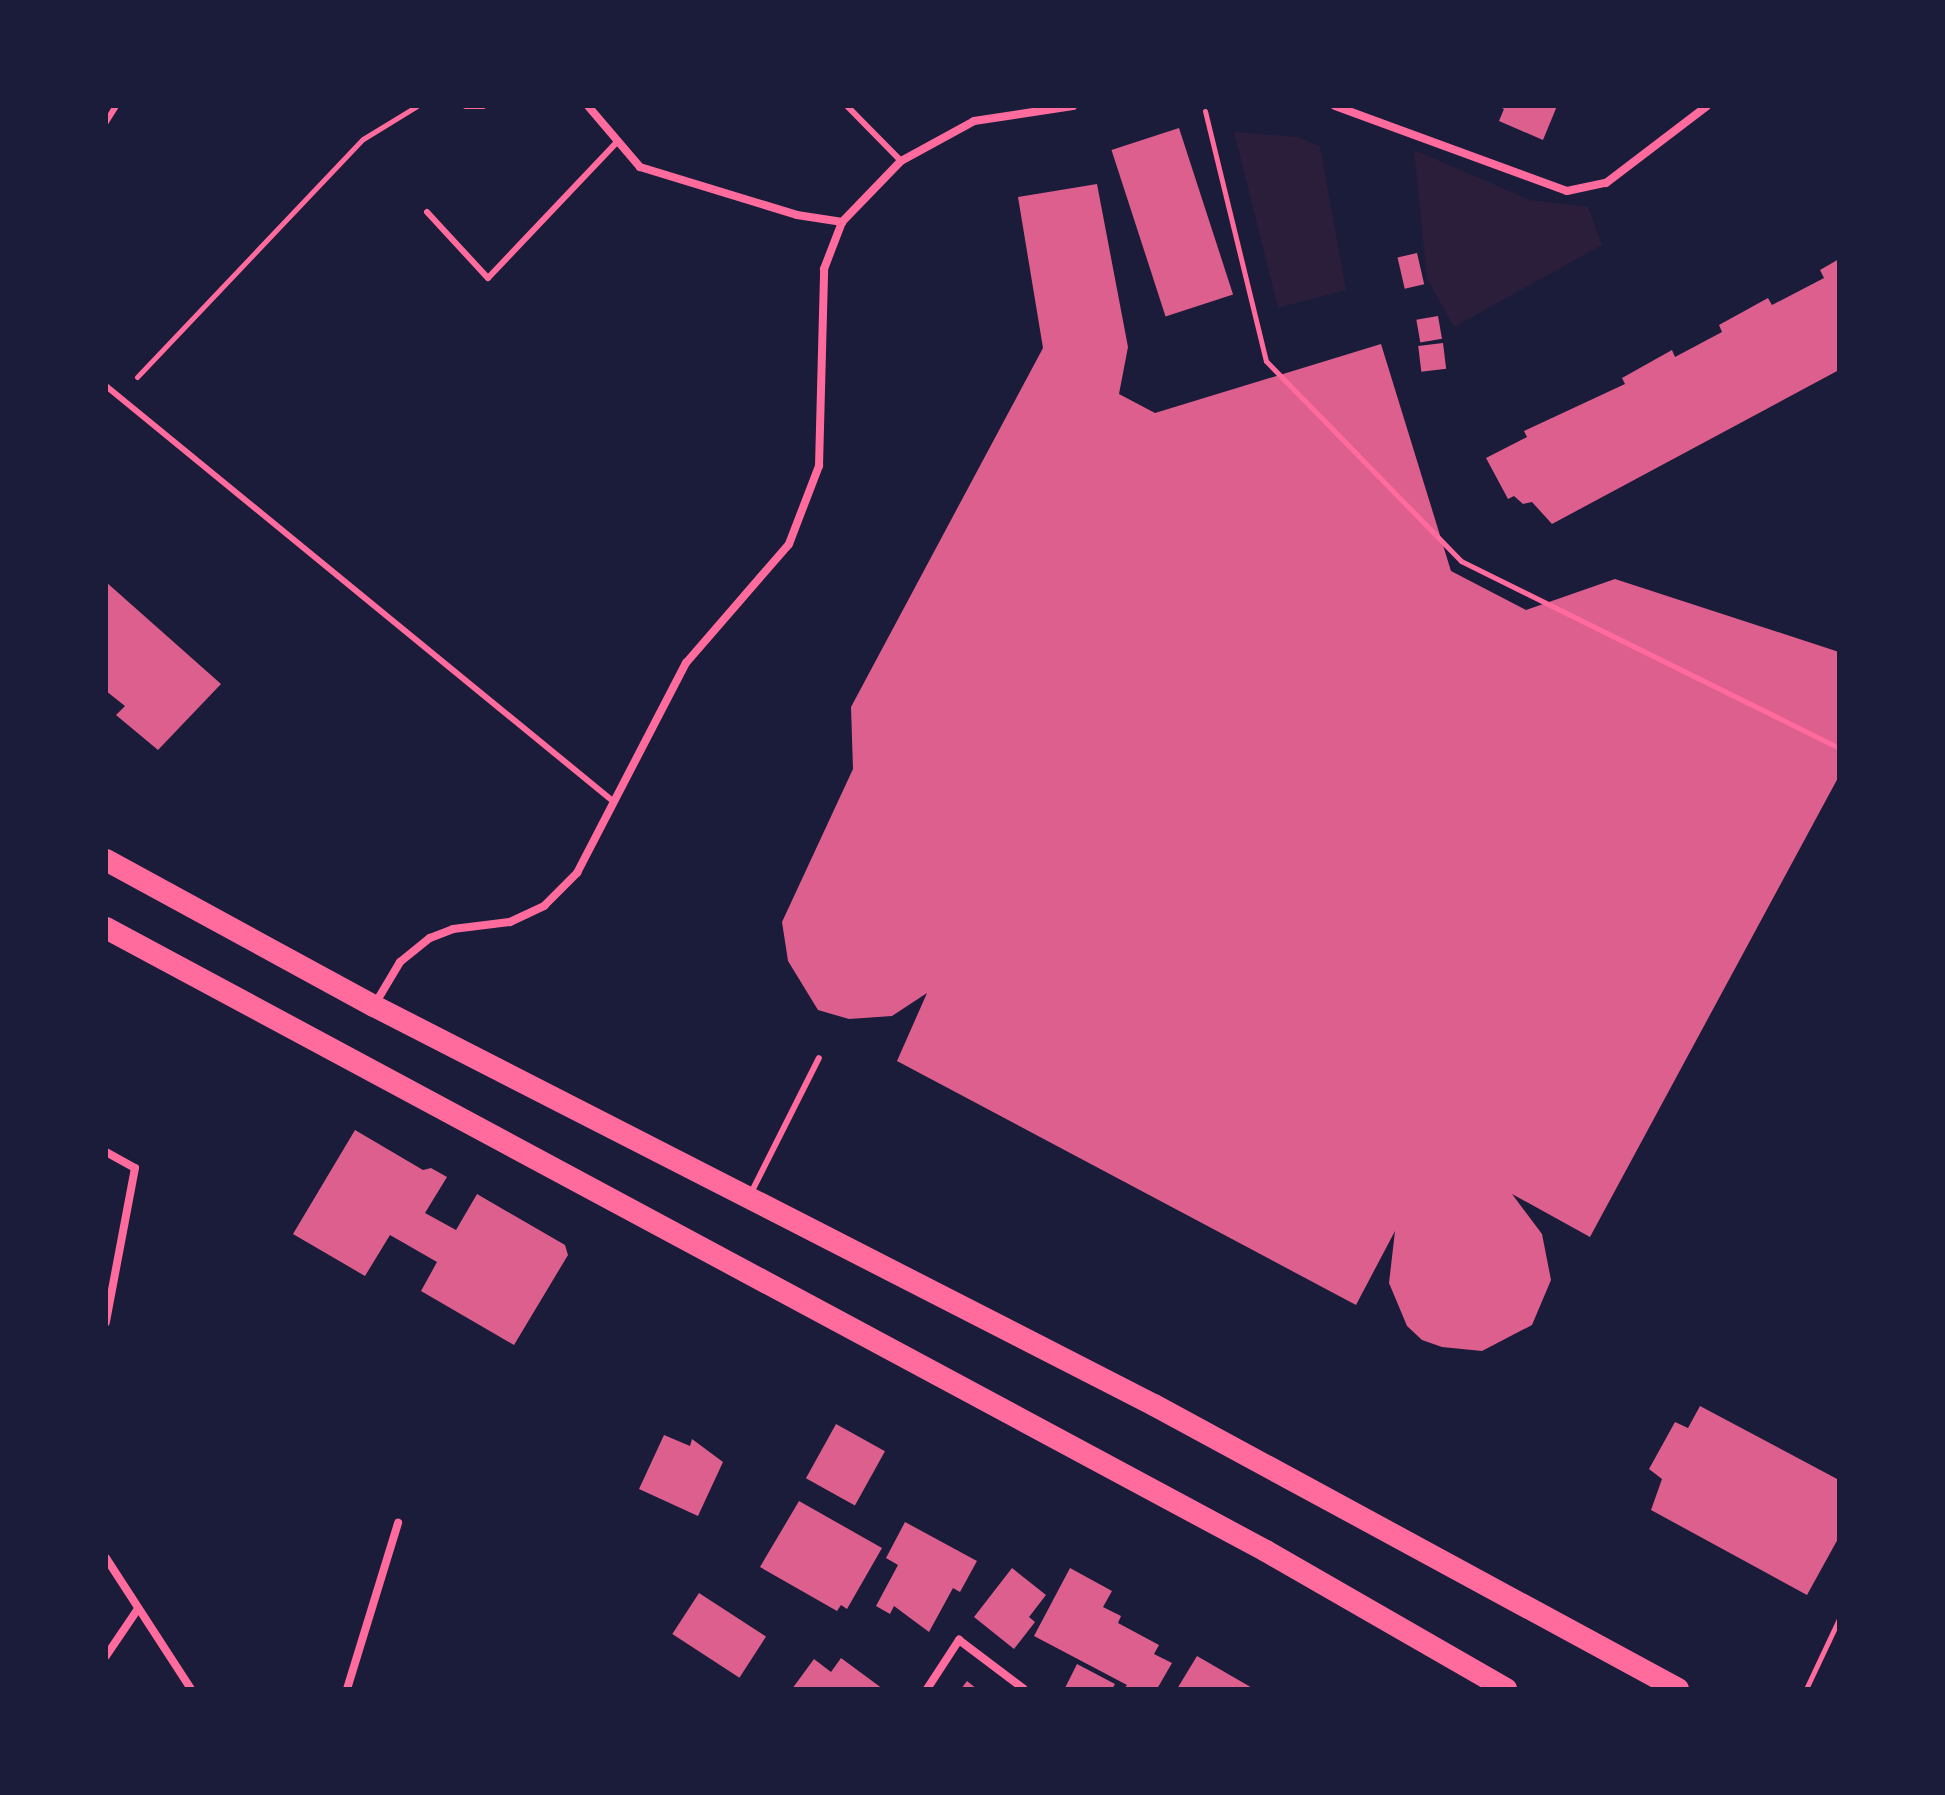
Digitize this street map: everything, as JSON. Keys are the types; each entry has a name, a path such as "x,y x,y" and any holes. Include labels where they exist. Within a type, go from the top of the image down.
{"highway":[{"path":"106,860 374,1006 1168,1413 1678,1689"},
{"path":"106,928 1266,1551 1506,1689"}],"street":[{"path":"588,106 640,167 797,215 842,222"},
{"path":"374,1006 400,962 430,938 453,929 510,922 544,906 577,873 686,663 789,544 819,466 824,269 842,222 901,161 974,121 1032,109 1073,106"},
{"path":"1335,106 1567,191 1606,183 1707,106"},
{"path":"106,1152 135,1168 106,1322"},
{"path":"347,1689 398,1523"},
{"path":"106,1558 191,1689"},
{"path":"106,1656 138,1609"},
{"path":"927,1689 959,1640 1024,1689"}],"lane":[{"path":"106,122 116,106"},
{"path":"847,106 901,161"},
{"path":"427,212 488,278 618,141"},
{"path":"106,386 614,802"},
{"path":"750,1197 819,1058"}],"path":[{"path":"117,393 363,139 417,106"},
{"path":"465,106 483,106"},
{"path":"1205,111 1266,361 1461,561 1839,748"},
{"path":"1806,1689 1839,1619"}],"shaded area":[{"path":"1234,132 1298,137 1320,146 1346,290 1278,308"},
{"path":"1414,150 1530,200 1588,207 1602,245 1454,327 1427,279"}],"building":[{"path":"1497,106 1557,106 1543,140 1499,121 1504,109"},
{"path":"1179,128 1233,294 1166,316 1111,150"},
{"path":"1097,184 1128,347 1119,394 1155,413 1381,344 1451,571 1526,610 1615,579 1839,652 1839,776 1590,1237 1512,1194 1542,1234 1551,1280 1532,1325 1482,1351 1442,1347 1422,1340 1407,1326 1389,1283 1395,1231 1356,1305 897,1061 927,993 892,1016 849,1019 818,1010 788,961 782,922 853,769 851,707 1043,348 1018,197"},
{"path":"1417,253 1424,284 1405,289 1398,257"},
{"path":"1839,259 1839,370 1552,524 1532,502 1523,504 1514,496 1508,499 1486,458 1527,437 1524,431 1625,384 1622,378 1672,350 1675,357 1722,332 1719,325 1768,298 1772,305 1824,278 1820,270"},
{"path":"1438,316 1442,339 1420,342 1416,320"},
{"path":"1443,343 1446,369 1421,372 1418,346"},
{"path":"106,582 221,684 158,750 116,715 125,706 106,691"},
{"path":"355,1130 423,1170 431,1168 447,1177 425,1213 456,1230 477,1194 565,1245 568,1255 514,1345 421,1291 437,1262 390,1235 365,1276 293,1234"},
{"path":"1700,1406 1839,1480 1839,1537 1807,1595 1651,1510 1662,1479 1649,1469 1675,1422 1688,1428"},
{"path":"836,1424 885,1451 855,1505 806,1478"},
{"path":"664,1435 690,1446 692,1439 723,1462 698,1516 639,1489"},
{"path":"799,1501 882,1548 847,1609 841,1605 837,1611 760,1567"},
{"path":"905,1522 977,1561 960,1592 953,1588 929,1632 894,1606 890,1614 876,1606 898,1565 886,1558"},
{"path":"1012,1568 1046,1595 1029,1617 1035,1622 1014,1649 974,1617"},
{"path":"1070,1568 1112,1591 1103,1607 1121,1616 1118,1623 1159,1645 1154,1654 1172,1663 1157,1689 1124,1689 1127,1685 1034,1636"},
{"path":"699,1593 766,1637 739,1678 672,1634"},
{"path":"1197,1656 1254,1689 1177,1689"},
{"path":"841,1658 883,1689 792,1689 814,1659 831,1672"},
{"path":"1077,1664 1115,1684 1112,1689 1065,1688"},
{"path":"967,1681 977,1689 961,1689"}]}
